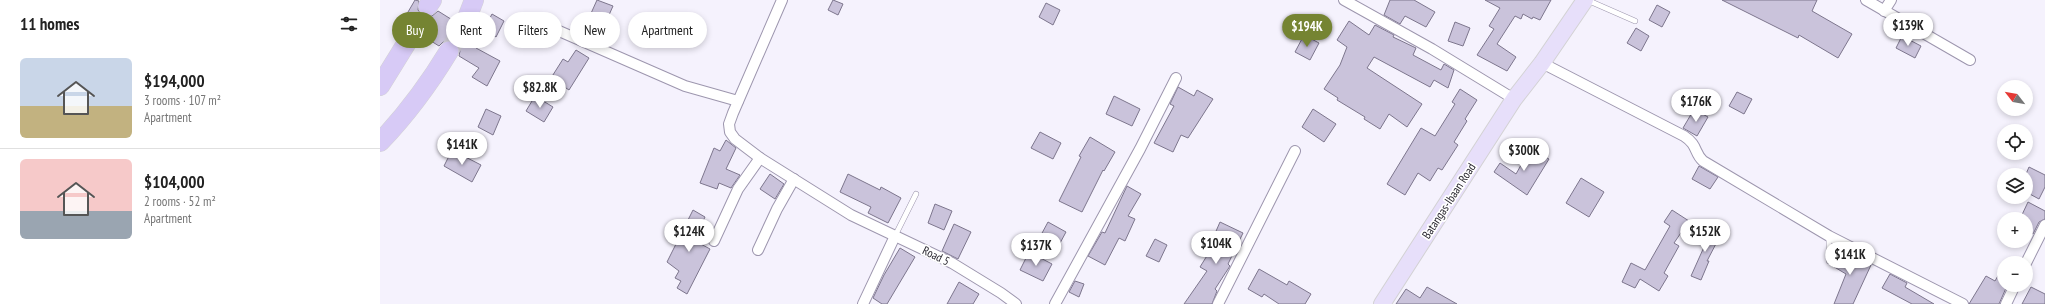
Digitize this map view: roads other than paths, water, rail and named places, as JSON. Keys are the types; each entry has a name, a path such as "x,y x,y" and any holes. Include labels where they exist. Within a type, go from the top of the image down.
{"highway":[{"path":"469,12 474,0"},
{"path":"380,86 403,48"},
{"path":"380,142 405,116 432,80 449,51"}],"main road":[{"name":"Batangas-Ibaan Road","path":"1382,304 1514,99 1542,63 1586,0"}],"street":[{"path":"562,32 685,86 738,101 782,0"},
{"path":"1344,0 1432,49 1514,99"},
{"path":"1866,0 1970,60"},
{"path":"1884,11 1890,0"},
{"path":"1542,63 1684,136 1696,146 1699,158 1703,161 1829,236 1963,304"},
{"path":"1055,304 1140,149 1176,78"},
{"name":"Road 5","path":"738,101 729,124 730,132 735,139 760,158 851,215 952,264 1013,303"},
{"path":"1218,304 1295,151"},
{"path":"714,241 738,188 760,158"},
{"path":"758,250 777,209 794,179"},
{"path":"2030,256 2045,225"},
{"path":"863,304 895,236"},
{"path":"2006,304 2012,292"}],"lane":[{"path":"1586,0 1635,21"},
{"path":"895,236 916,194"},
{"path":"1829,236 1829,261"}],"tunnel":[{"path":"425,12 428,6"}]}
